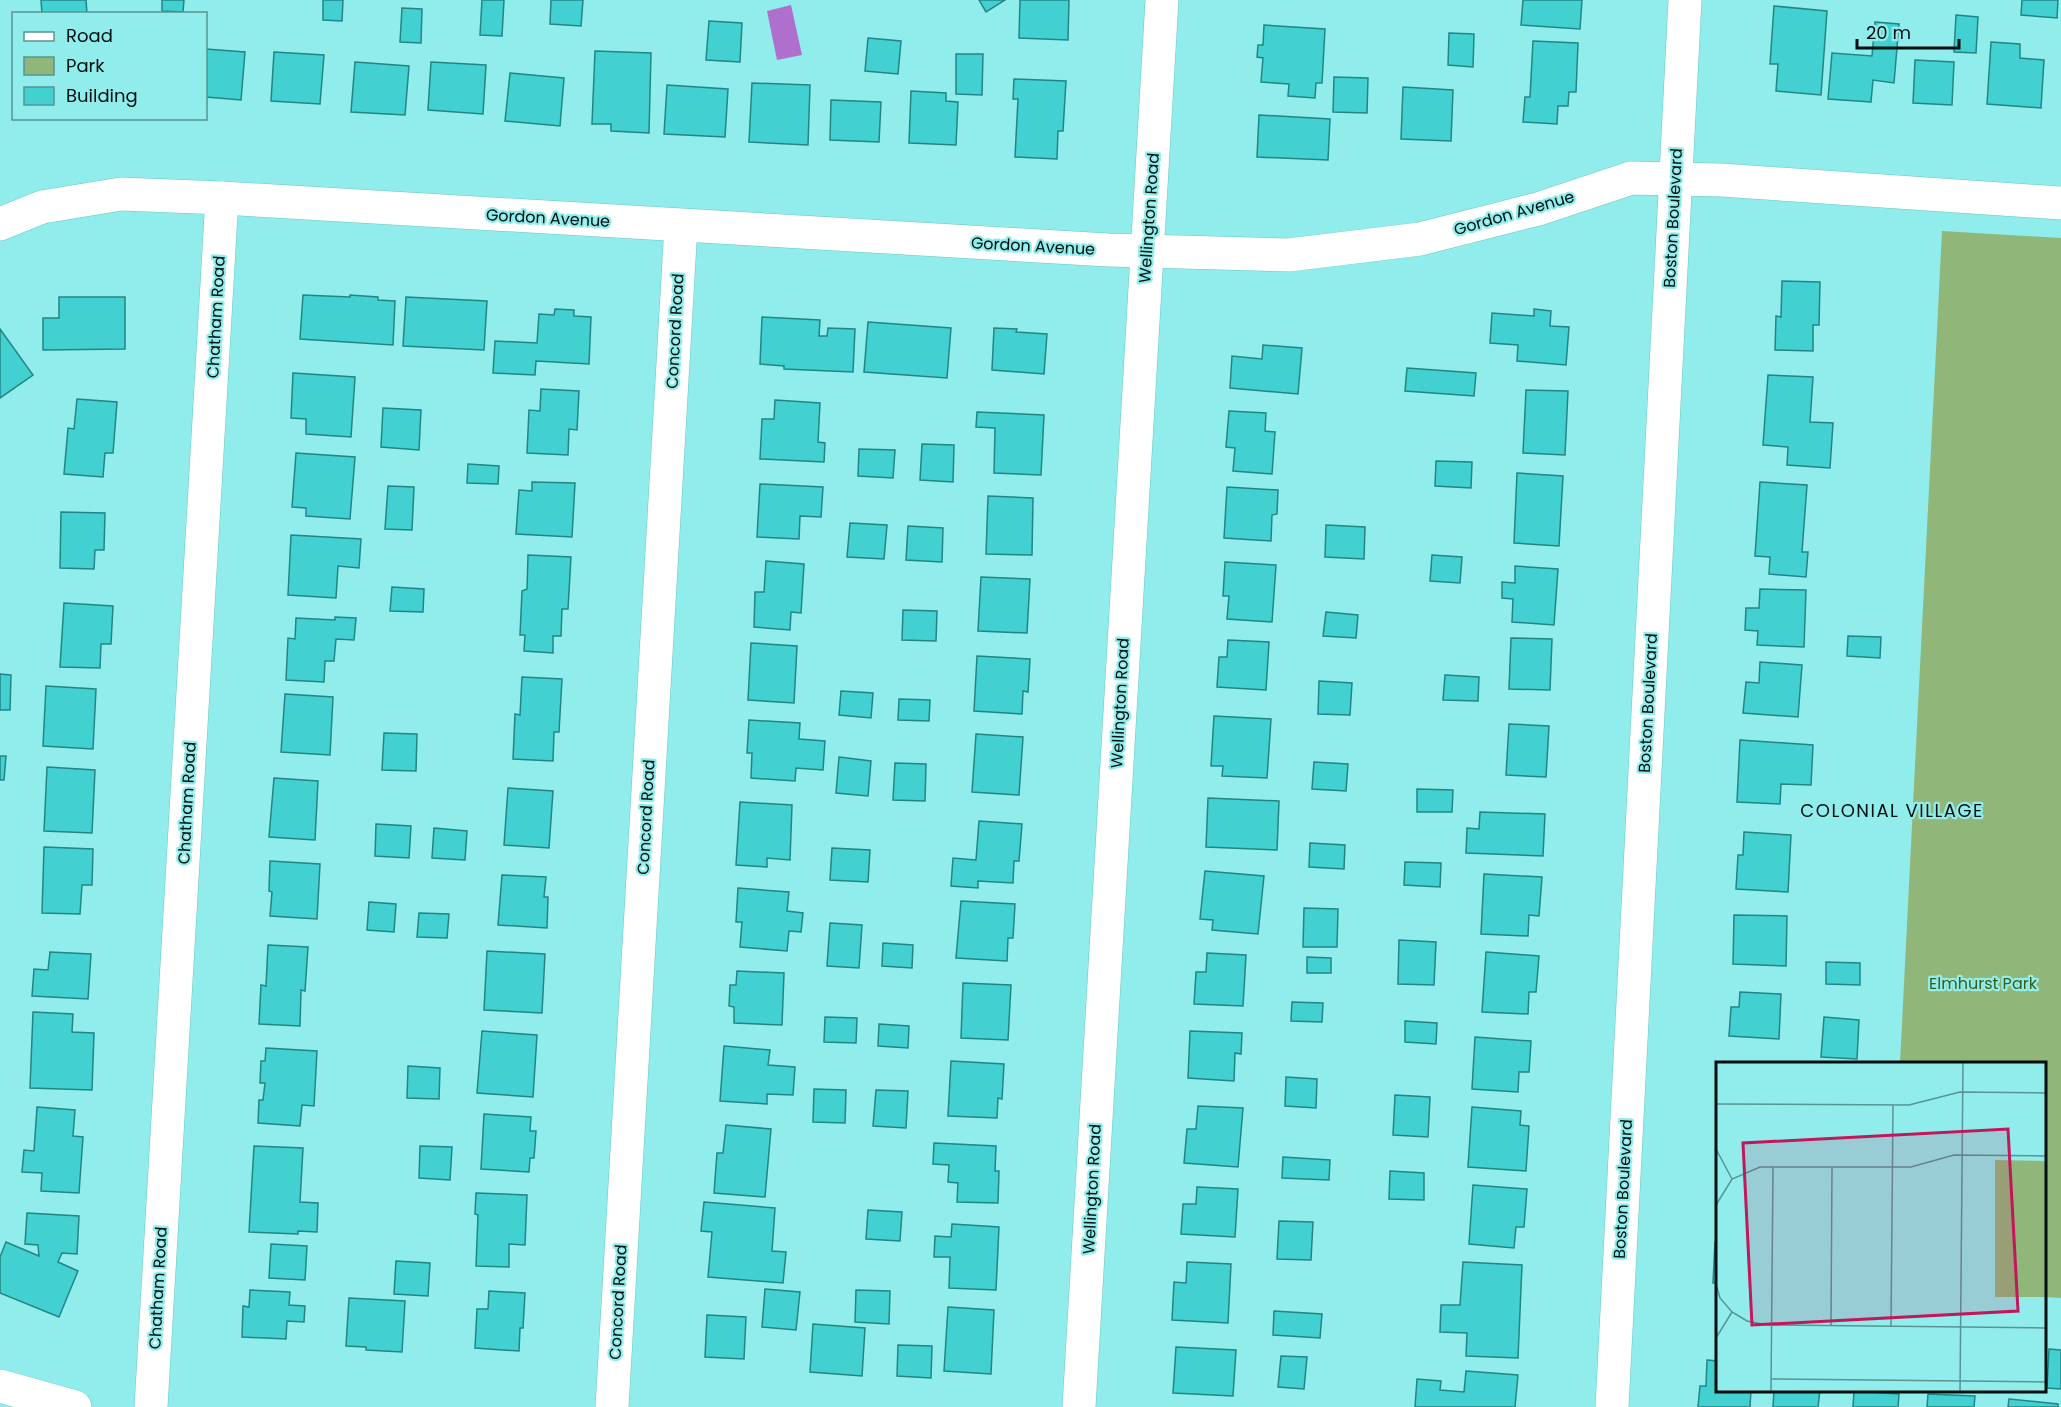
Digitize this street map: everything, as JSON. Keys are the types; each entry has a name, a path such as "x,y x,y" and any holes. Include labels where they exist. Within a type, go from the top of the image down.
{"street":[{"name":"Wellington Road","path":"1079,1407 1162,0"},
{"name":"Boston Boulevard","path":"1612,1407 1685,0"},
{"name":"Gordon Avenue","path":"0,224 42,207 121,194 1147,252 1289,255 1420,239 1538,210 1631,178 1676,178 2061,202"},
{"name":"Chatham Road","path":"151,1407 222,198"},
{"name":"Concord Road","path":"612,1407 681,226"},
{"path":"0,1386 75,1407"}],"green space":[{"name":"Elmhurst Park","path":"1942,231 2061,238 2061,1298 2046,1297 2046,1062 1900,1062"}],"shaded area":[{"path":"791,5 802,55 777,60 767,11"}],"building":[{"path":"41,0 86,0 87,12 42,12"},
{"path":"162,0 184,0 183,12 162,11"},
{"path":"323,0 343,0 342,21 323,20"},
{"path":"482,0 504,0 502,36 480,35"},
{"path":"551,0 583,0 581,26 550,24"},
{"path":"979,0 1005,0 986,12"},
{"path":"1020,0 1069,0 1068,40 1019,38"},
{"path":"1523,0 1582,0 1580,29 1521,25"},
{"path":"2022,0 2058,0 2057,18 2021,15"},
{"path":"1774,6 1827,11 1821,95 1776,91 1778,64 1770,64"},
{"path":"402,8 422,9 421,43 400,42"},
{"path":"1956,15 1978,17 1976,53 1954,52"},
{"path":"709,21 742,23 740,62 706,60"},
{"path":"1875,22 1899,24 1894,83 1873,80 1871,102 1828,99 1832,53 1872,56"},
{"path":"1264,25 1325,29 1322,83 1316,83 1315,98 1288,96 1289,84 1261,82 1263,58 1257,57 1258,45 1263,45"},
{"path":"1449,33 1474,34 1473,67 1448,65"},
{"path":"868,38 901,41 898,74 865,71"},
{"path":"1533,41 1578,43 1576,92 1569,92 1568,106 1558,106 1557,124 1523,122 1525,97 1530,97"},
{"path":"1991,42 2020,44 2020,58 2044,60 2041,108 1987,104"},
{"path":"207,49 245,52 241,100 207,97"},
{"path":"595,51 651,53 649,133 611,131 611,124 592,124"},
{"path":"274,52 324,55 320,104 271,101"},
{"path":"956,54 983,54 982,95 956,94"},
{"path":"1915,60 1954,62 1952,105 1913,103"},
{"path":"355,62 409,66 405,115 351,112"},
{"path":"431,62 486,65 483,114 428,110"},
{"path":"510,73 564,78 560,126 505,121"},
{"path":"1334,77 1368,78 1367,113 1333,112"},
{"path":"1014,79 1066,81 1063,131 1058,131 1057,159 1015,157 1018,99 1013,99"},
{"path":"752,83 810,85 808,145 749,142"},
{"path":"667,85 728,89 725,137 664,134"},
{"path":"1403,87 1453,90 1451,141 1401,139"},
{"path":"911,91 946,93 946,101 958,102 956,145 909,143"},
{"path":"831,100 881,102 879,142 830,140"},
{"path":"1259,115 1330,119 1328,160 1257,157"},
{"path":"1782,281 1820,282 1819,325 1813,325 1813,351 1775,350 1776,316 1781,317"},
{"path":"303,295 350,297 350,295 395,301 393,345 300,339"},
{"path":"59,297 125,297 125,349 43,350 43,318 59,318"},
{"path":"406,297 487,301 484,350 403,346"},
{"path":"555,309 574,310 574,316 591,317 589,364 536,361 535,375 493,373 495,341 537,343 539,314 554,315"},
{"path":"1534,309 1551,311 1550,326 1569,327 1566,365 1517,361 1518,345 1490,343 1492,313 1534,316"},
{"path":"762,317 820,320 819,336 827,336 828,328 855,329 853,372 784,369 784,366 760,364"},
{"path":"868,322 951,328 947,378 864,372"},
{"path":"994,328 1047,334 1044,374 992,370"},
{"path":"0,329 33,375 0,398"},
{"path":"1263,345 1302,348 1298,394 1230,388 1232,356 1262,359"},
{"path":"1407,368 1476,373 1474,396 1405,391"},
{"path":"293,373 355,377 351,437 306,434 306,419 291,418"},
{"path":"1768,375 1813,377 1810,422 1833,423 1830,468 1787,465 1788,447 1763,445"},
{"path":"541,389 579,391 577,430 569,429 568,455 527,453 529,410 540,411"},
{"path":"1526,390 1568,391 1565,455 1523,453"},
{"path":"77,399 117,402 113,453 105,453 103,477 64,474 68,428 74,429"},
{"path":"775,400 820,403 818,442 825,443 824,462 760,459 762,419 774,419"},
{"path":"383,408 421,410 419,450 381,447"},
{"path":"1229,411 1266,413 1265,431 1275,432 1272,474 1233,471 1235,448 1226,447"},
{"path":"977,412 1044,415 1041,475 994,473 995,428 976,427"},
{"path":"922,444 954,445 953,482 920,480"},
{"path":"859,449 895,450 893,478 858,476"},
{"path":"296,453 355,457 350,519 306,516 306,508 292,507"},
{"path":"1436,461 1472,462 1471,488 1435,486"},
{"path":"468,464 499,466 498,484 467,483"},
{"path":"1517,473 1563,476 1559,546 1514,543"},
{"path":"532,482 575,483 572,537 516,534 519,490 532,491"},
{"path":"1760,482 1807,485 1802,552 1808,552 1806,577 1769,574 1770,557 1755,556"},
{"path":"760,484 823,487 821,517 800,516 799,539 757,537"},
{"path":"388,486 414,487 412,530 385,529"},
{"path":"1227,487 1278,490 1277,514 1272,515 1271,541 1224,538"},
{"path":"988,496 1033,498 1032,555 986,554"},
{"path":"61,512 105,513 104,550 95,550 94,569 60,568"},
{"path":"850,523 887,525 884,559 847,557"},
{"path":"1326,525 1365,527 1364,559 1325,557"},
{"path":"908,526 943,528 942,562 906,560"},
{"path":"291,535 361,539 359,568 338,566 336,598 288,595"},
{"path":"528,555 571,557 568,609 562,609 561,636 553,636 553,653 524,651 525,635 520,635 522,591 527,589"},
{"path":"1432,555 1462,557 1460,583 1430,581"},
{"path":"766,561 804,564 801,613 791,612 790,630 754,627 755,592 764,592"},
{"path":"1225,562 1276,565 1272,622 1227,619 1229,596 1223,596"},
{"path":"1515,566 1558,569 1554,625 1512,622 1513,599 1502,598 1502,582 1515,583"},
{"path":"981,577 1030,579 1027,633 978,631"},
{"path":"392,587 424,589 423,612 390,611"},
{"path":"1760,589 1806,590 1804,647 1757,645 1758,631 1745,630 1746,608 1759,608"},
{"path":"64,603 113,606 111,644 101,644 100,668 60,667"},
{"path":"903,610 937,611 936,641 902,640"},
{"path":"1326,612 1358,615 1356,638 1323,636"},
{"path":"335,617 356,618 354,640 336,639 334,661 325,661 324,682 286,680 288,638 295,639 296,618 335,620"},
{"path":"1848,636 1881,637 1880,658 1847,656"},
{"path":"1511,638 1552,639 1550,690 1509,689"},
{"path":"1228,640 1269,642 1266,690 1217,687 1219,657 1227,657"},
{"path":"751,643 797,646 794,703 748,700"},
{"path":"977,656 1030,659 1028,692 1023,691 1022,714 974,711"},
{"path":"1760,662 1802,665 1798,717 1743,713 1746,682 1759,683"},
{"path":"0,674 11,675 10,710 0,710"},
{"path":"1445,675 1479,677 1478,701 1443,700"},
{"path":"522,677 562,679 559,732 554,732 553,761 513,759 515,714 520,715"},
{"path":"1319,681 1352,683 1350,715 1318,714"},
{"path":"46,686 96,689 93,749 43,746"},
{"path":"841,691 873,693 871,718 839,715"},
{"path":"285,694 333,697 330,755 281,752"},
{"path":"899,699 930,700 929,721 898,720"},
{"path":"1214,716 1271,719 1267,778 1222,776 1223,766 1211,766"},
{"path":"749,720 800,723 799,739 825,741 823,770 796,768 795,781 751,778 752,753 747,753"},
{"path":"1509,724 1549,726 1546,777 1506,775"},
{"path":"384,733 417,734 416,771 382,770"},
{"path":"976,734 1023,737 1019,795 972,792"},
{"path":"1740,740 1813,745 1811,785 1781,784 1780,804 1737,802"},
{"path":"0,756 6,756 4,780 0,780"},
{"path":"839,757 871,761 868,796 836,793"},
{"path":"1314,762 1348,764 1346,791 1312,789"},
{"path":"895,763 926,764 925,801 893,800"},
{"path":"47,767 95,770 92,833 44,831"},
{"path":"274,778 318,781 315,840 269,837"},
{"path":"508,788 553,791 549,848 504,845"},
{"path":"1417,789 1453,790 1452,812 1417,812"},
{"path":"1208,798 1279,801 1277,850 1206,847"},
{"path":"740,802 792,805 790,860 767,858 767,867 736,865"},
{"path":"1480,812 1545,814 1543,856 1466,853 1467,828 1479,829"},
{"path":"979,821 1022,824 1019,861 1014,861 1013,883 978,881 978,888 951,886 953,858 976,860"},
{"path":"376,824 411,826 409,858 375,856"},
{"path":"434,828 467,831 465,860 432,858"},
{"path":"1744,832 1791,835 1788,892 1736,889 1738,855 1743,855"},
{"path":"1310,843 1345,845 1344,869 1309,867"},
{"path":"44,847 93,849 92,885 82,885 80,914 42,913"},
{"path":"832,848 870,850 868,882 830,880"},
{"path":"270,861 320,864 317,919 270,916 272,892 269,891"},
{"path":"1405,862 1441,863 1440,887 1404,885"},
{"path":"1205,871 1264,876 1258,934 1212,930 1213,920 1200,919"},
{"path":"1484,874 1542,877 1539,916 1529,915 1528,936 1481,934"},
{"path":"502,875 546,877 544,897 548,897 547,928 498,925"},
{"path":"738,888 789,892 787,911 803,913 801,932 789,931 787,951 740,947 742,922 736,922"},
{"path":"961,901 1015,904 1013,938 1008,938 1007,961 956,958"},
{"path":"369,902 396,904 394,932 367,930"},
{"path":"1304,908 1338,909 1337,947 1303,947"},
{"path":"419,913 449,914 447,938 417,937"},
{"path":"1734,915 1787,916 1786,966 1733,964"},
{"path":"830,923 862,925 859,968 827,966"},
{"path":"1399,940 1436,942 1434,985 1398,984"},
{"path":"883,943 913,945 912,968 882,966"},
{"path":"268,945 308,947 305,991 301,990 300,1026 259,1024 261,985 266,986"},
{"path":"487,951 545,954 542,1013 484,1010"},
{"path":"50,952 91,954 88,999 32,996 34,969 48,970"},
{"path":"1486,952 1539,956 1536,992 1529,992 1528,1014 1482,1012"},
{"path":"1207,953 1246,955 1243,1006 1194,1004 1196,972 1206,972"},
{"path":"1307,957 1331,958 1331,973 1307,973"},
{"path":"1826,962 1860,963 1860,985 1826,984"},
{"path":"737,971 784,973 782,1025 734,1023 734,1007 729,1006 730,985 736,985"},
{"path":"963,983 1011,985 1008,1040 961,1038"},
{"path":"1740,992 1781,994 1779,1039 1729,1036 1731,1007 1739,1007"},
{"path":"1292,1002 1323,1003 1322,1022 1291,1021"},
{"path":"33,1012 73,1014 72,1032 94,1033 92,1090 30,1088"},
{"path":"825,1017 857,1018 856,1043 824,1042"},
{"path":"1824,1017 1859,1020 1857,1059 1821,1057"},
{"path":"1405,1021 1437,1023 1436,1044 1405,1042"},
{"path":"879,1024 909,1026 908,1048 878,1046"},
{"path":"482,1031 537,1035 533,1097 477,1093"},
{"path":"1190,1031 1242,1033 1241,1054 1235,1053 1234,1081 1188,1078"},
{"path":"1475,1037 1531,1041 1529,1072 1519,1072 1518,1092 1472,1089"},
{"path":"724,1046 770,1050 768,1065 795,1067 793,1095 767,1094 767,1104 720,1101"},
{"path":"266,1048 317,1051 314,1106 302,1105 300,1126 258,1123 259,1100 263,1100 265,1083 260,1083 261,1061 265,1061"},
{"path":"951,1061 1004,1064 1002,1099 998,1098 997,1118 948,1116"},
{"path":"408,1066 440,1068 439,1099 407,1098"},
{"path":"1286,1077 1317,1079 1316,1108 1285,1106"},
{"path":"814,1089 846,1090 845,1123 813,1122"},
{"path":"876,1090 908,1091 906,1128 873,1126"},
{"path":"1395,1095 1430,1097 1428,1137 1393,1135"},
{"path":"1198,1106 1243,1108 1238,1167 1184,1163 1187,1129 1196,1129"},
{"path":"37,1107 75,1110 73,1136 83,1137 79,1193 41,1191 42,1173 22,1172 24,1150 34,1151"},
{"path":"1472,1107 1521,1111 1520,1125 1529,1126 1526,1171 1468,1167"},
{"path":"484,1114 531,1117 530,1131 536,1131 534,1158 530,1158 529,1172 481,1169"},
{"path":"726,1125 771,1129 765,1197 714,1193 717,1153 723,1153"},
{"path":"934,1143 996,1146 995,1171 999,1171 998,1203 957,1202 958,1183 948,1182 949,1165 933,1164"},
{"path":"254,1146 303,1148 300,1202 318,1203 317,1232 298,1231 298,1234 249,1232"},
{"path":"420,1146 452,1147 450,1180 419,1178"},
{"path":"1283,1157 1330,1160 1329,1180 1282,1178"},
{"path":"1390,1171 1424,1173 1424,1200 1389,1199"},
{"path":"1473,1185 1527,1189 1524,1227 1516,1227 1514,1248 1469,1244"},
{"path":"1197,1187 1238,1189 1235,1237 1181,1234 1183,1204 1196,1204"},
{"path":"476,1193 527,1195 525,1245 509,1244 509,1267 476,1266 478,1215 475,1214"},
{"path":"704,1202 775,1208 772,1251 786,1252 783,1283 708,1277 712,1232 701,1231"},
{"path":"868,1210 902,1212 900,1241 866,1239"},
{"path":"27,1213 79,1216 77,1254 62,1253 58,1262 78,1271 59,1317 0,1293 0,1257 6,1242 39,1256 38,1245 25,1244"},
{"path":"1279,1221 1313,1222 1311,1260 1277,1259"},
{"path":"952,1224 999,1227 996,1290 949,1288 950,1257 934,1257 935,1236 951,1237"},
{"path":"1715,1242 1716,1242 1716,1283 1713,1283"},
{"path":"271,1244 307,1246 305,1280 269,1278"},
{"path":"396,1261 430,1263 428,1296 394,1294"},
{"path":"1187,1262 1231,1264 1228,1323 1172,1320 1174,1282 1186,1283"},
{"path":"1463,1262 1522,1265 1518,1358 1466,1356 1467,1333 1440,1332 1441,1305 1460,1305"},
{"path":"765,1289 800,1292 796,1330 762,1327"},
{"path":"250,1290 290,1292 289,1305 305,1306 304,1322 287,1321 286,1339 242,1337 243,1306 249,1307"},
{"path":"856,1290 890,1291 889,1324 855,1322"},
{"path":"489,1291 525,1293 519,1351 475,1348 477,1309 488,1309"},
{"path":"349,1298 405,1301 402,1352 366,1350 366,1347 346,1346"},
{"path":"948,1307 994,1310 991,1374 944,1371"},
{"path":"1274,1311 1322,1314 1320,1338 1273,1335"},
{"path":"707,1315 746,1317 744,1359 705,1357"},
{"path":"813,1324 865,1328 862,1376 810,1372"},
{"path":"898,1345 932,1346 931,1378 897,1376"},
{"path":"1176,1347 1236,1350 1233,1396 1173,1393"},
{"path":"2049,1349 2061,1350 2061,1389 2047,1388"},
{"path":"1281,1356 1307,1357 1304,1389 1278,1387"},
{"path":"1707,1360 1716,1361 1716,1392 1751,1392 1750,1407 1698,1407 1700,1386 1706,1386"},
{"path":"1466,1371 1518,1375 1515,1407 1415,1407 1417,1379 1441,1381 1440,1390 1464,1392"},
{"path":"1774,1392 1820,1392 1818,1407 1773,1407"},
{"path":"1854,1392 1899,1394 1898,1407 1853,1407"},
{"path":"1928,1394 1975,1396 1974,1407 1927,1407"},
{"path":"2009,1399 2058,1404 2058,1407 2008,1407"}],"district":[{"name":"COLONIAL VILLAGE","path":"1892,810"}]}
